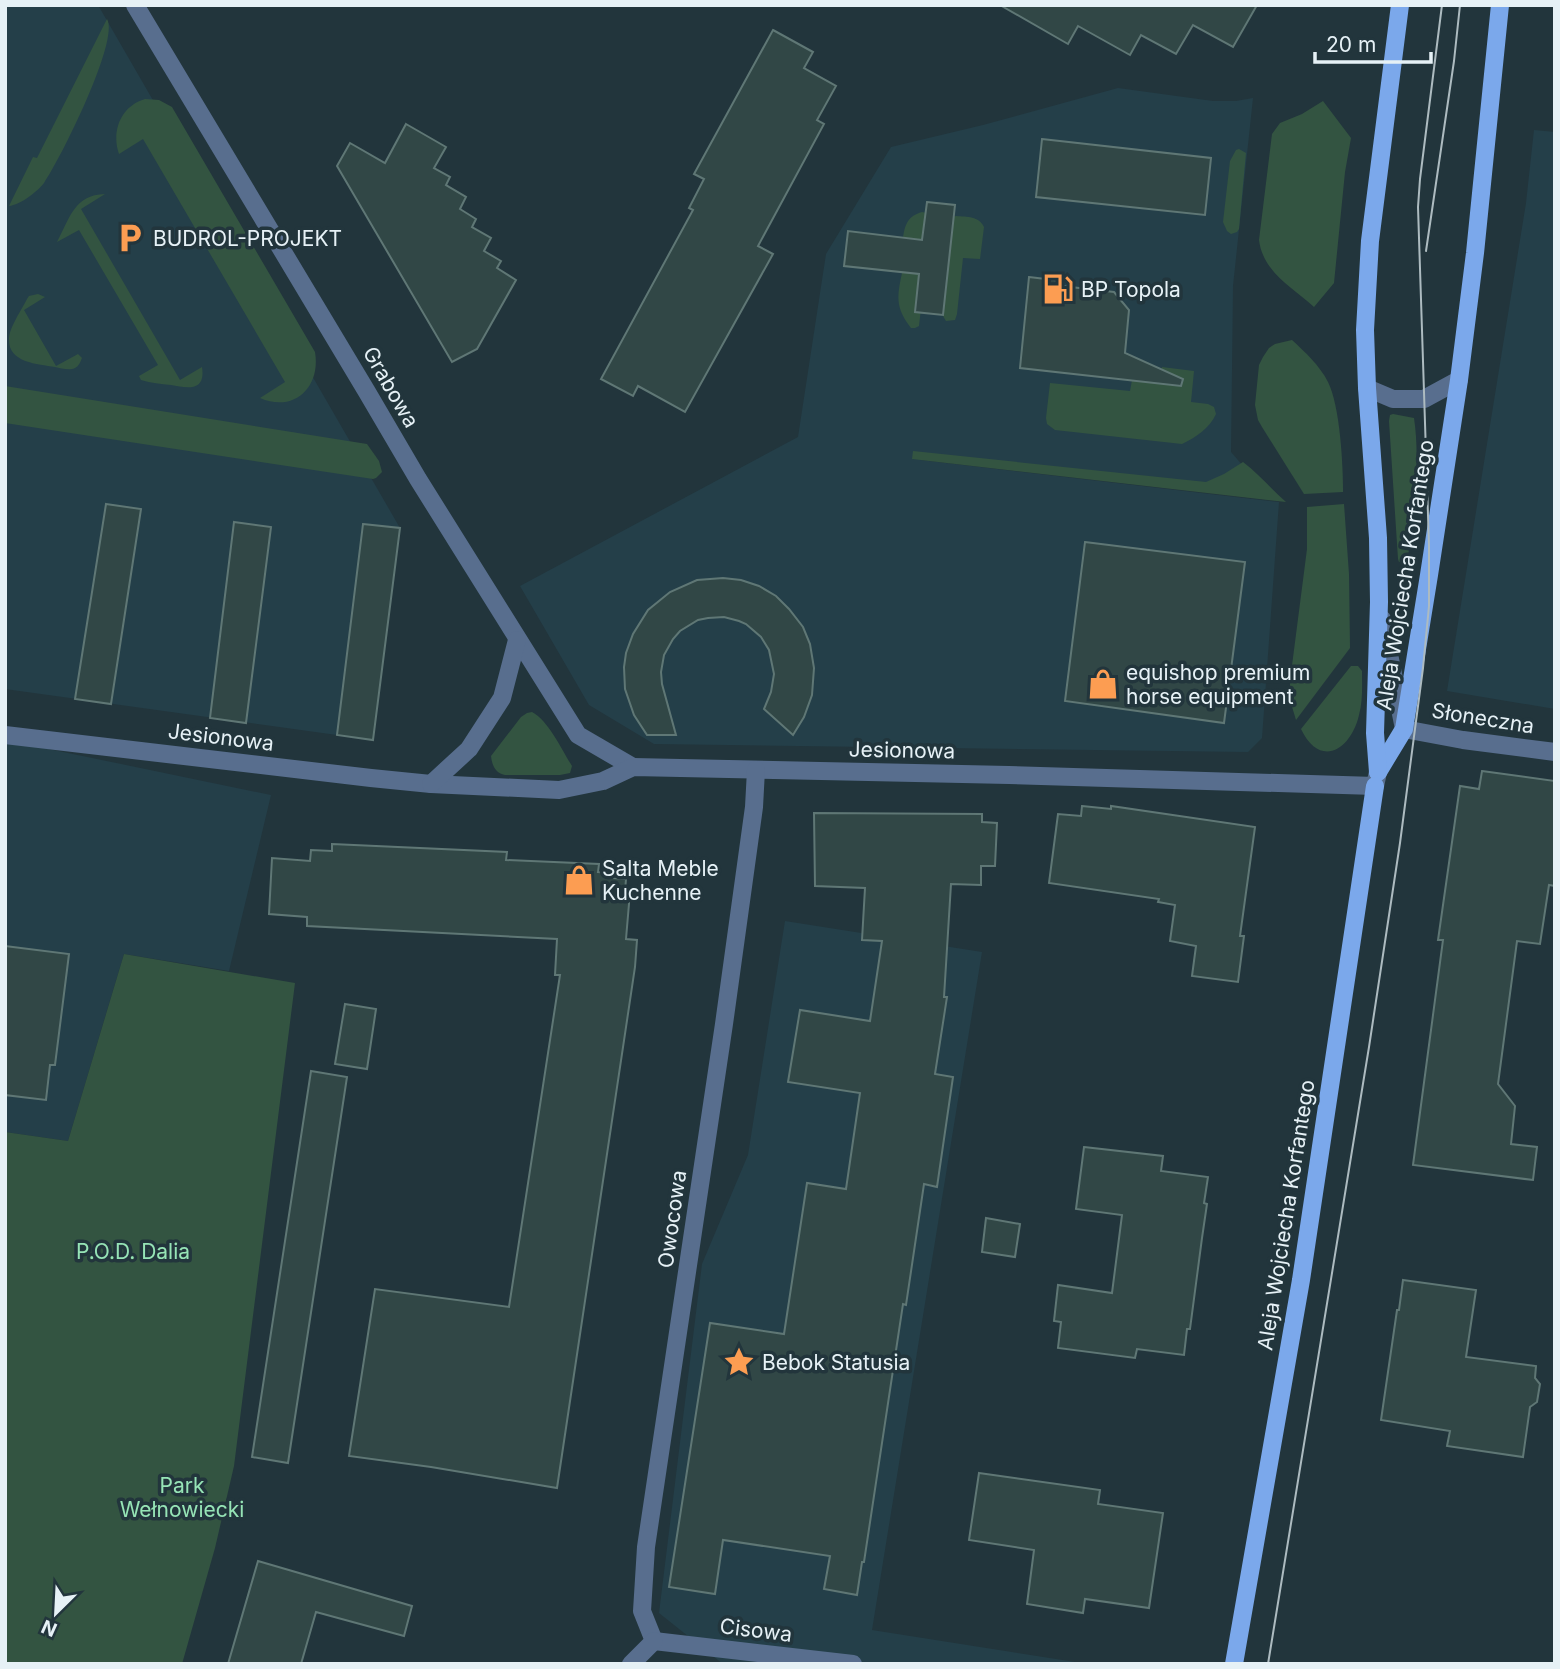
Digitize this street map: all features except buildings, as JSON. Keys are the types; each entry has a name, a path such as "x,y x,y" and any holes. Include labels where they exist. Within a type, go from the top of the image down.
{"main road":[{"name":"Aleja Wojciecha Korfantego","path":"1234,1664 1300,1280 1376,779 1378,538 1365,330 1370,241 1400,5"},
{"name":"Aleja Wojciecha Korfantego","path":"1376,779 1404,729 1459,380 1475,253 1500,5"}],"street":[{"name":"Grabowa","path":"135,5 418,479 578,736 633,767"},
{"path":"1367,388 1393,399 1424,399 1459,380"},
{"path":"1379,602 1404,729"},
{"path":"431,784 469,749 502,698 517,640"},
{"name":"Słoneczna","path":"1404,729 1555,752"},
{"name":"Jesionowa","path":"5,735 431,784 559,790 603,781 633,767 1376,779"},
{"name":"Owocowa","path":"654,1641 642,1611 646,1548 724,1024 757,770"},
{"path":"631,1664 654,1641"},
{"name":"Cisowa","path":"654,1641 853,1664"}],"shaded area":[{"path":"5,5 98,5 400,528 373,740 5,689"},
{"path":"1118,88 1213,101 1253,98 1233,286 1231,452 1263,489 912,459 1279,502 1262,738 1248,752 654,744 589,705 520,586 798,437 826,254 891,147"},
{"path":"1534,130 1555,132 1555,709 1447,691 1526,203"},
{"path":"5,740 271,795 229,971 124,954 68,1141 5,1132"},
{"path":"785,921 982,952 872,1630 1088,1664 723,1664 659,1613 702,1264 748,1155"}],"green space":[{"path":"107,19 109,31 97,74 62,151 41,187 23,201 9,206 33,157 37,158"},
{"path":"145,99 159,100 172,107 315,352 314,376 309,386 294,399 272,402 260,398 285,382 143,139 119,154 116,137 120,120 130,107"},
{"path":"1323,101 1351,138 1334,283 1314,307 1272,270 1259,240 1272,134 1280,123"},
{"path":"1239,149 1246,153 1239,229 1231,234 1223,222 1230,161"},
{"path":"105,194 81,209 180,380 202,367 201,381 194,386 183,387 141,380 139,376 158,365 79,230 57,242 74,209 80,203 95,195"},
{"path":"922,212 927,213 930,225 924,224 917,290 923,291 919,326 911,328 902,314 899,302 906,238 903,238 908,221"},
{"path":"953,217 976,219 984,227 980,259 963,258 957,314 955,320 946,321 942,313"},
{"path":"38,294 45,297 24,310 56,366 78,354 82,358 74,368 64,369 25,361 13,353 10,347 9,339 16,319 29,296"},
{"path":"1292,340 1321,370 1332,392 1340,436 1343,492 1304,494 1258,420 1255,405 1259,365 1269,348"},
{"path":"1162,367 1194,371 1191,402 1214,407 1216,414 1210,424 1187,442 1182,444 1055,430 1047,424 1050,383 1130,391 1134,369 1161,372"},
{"path":"5,386 367,444 379,461 382,472 373,479 5,423"},
{"path":"1390,415 1414,418 1416,435 1414,506 1408,559 1404,563 1398,559 1389,421"},
{"path":"913,451 1206,482 1243,462 1286,502 912,459"},
{"path":"1344,504 1350,648 1296,720 1290,700 1290,681 1307,549 1307,507"},
{"path":"1351,666 1358,666 1362,671 1361,704 1355,727 1349,738 1334,750 1317,749 1301,729"},
{"path":"532,712 554,736 572,766 570,773 505,775 495,768 491,756 521,717"},
{"name":"P.O.D. Dalia","path":"124,954 295,983 234,1466 215,1548 182,1664 5,1664 5,1132 68,1141"}],"tram line":[{"path":"1268,1664 1369,1047 1423,668 1429,606 1429,546 1418,207 1442,5"},
{"path":"1426,251 1460,5"}],"place":[{"name":"BUDROL-PROJEKT","path":"130,238"},
{"name":"BP Topola","path":"1058,289"},
{"name":"equishop premium horse equipment","path":"1103,684"},
{"name":"Salta Meble Kuchenne","path":"579,880"},
{"name":"Bebok Statusia","path":"739,1362"}],"park label":[{"name":"Park Wełnowiecki","path":"182,1497"}]}
